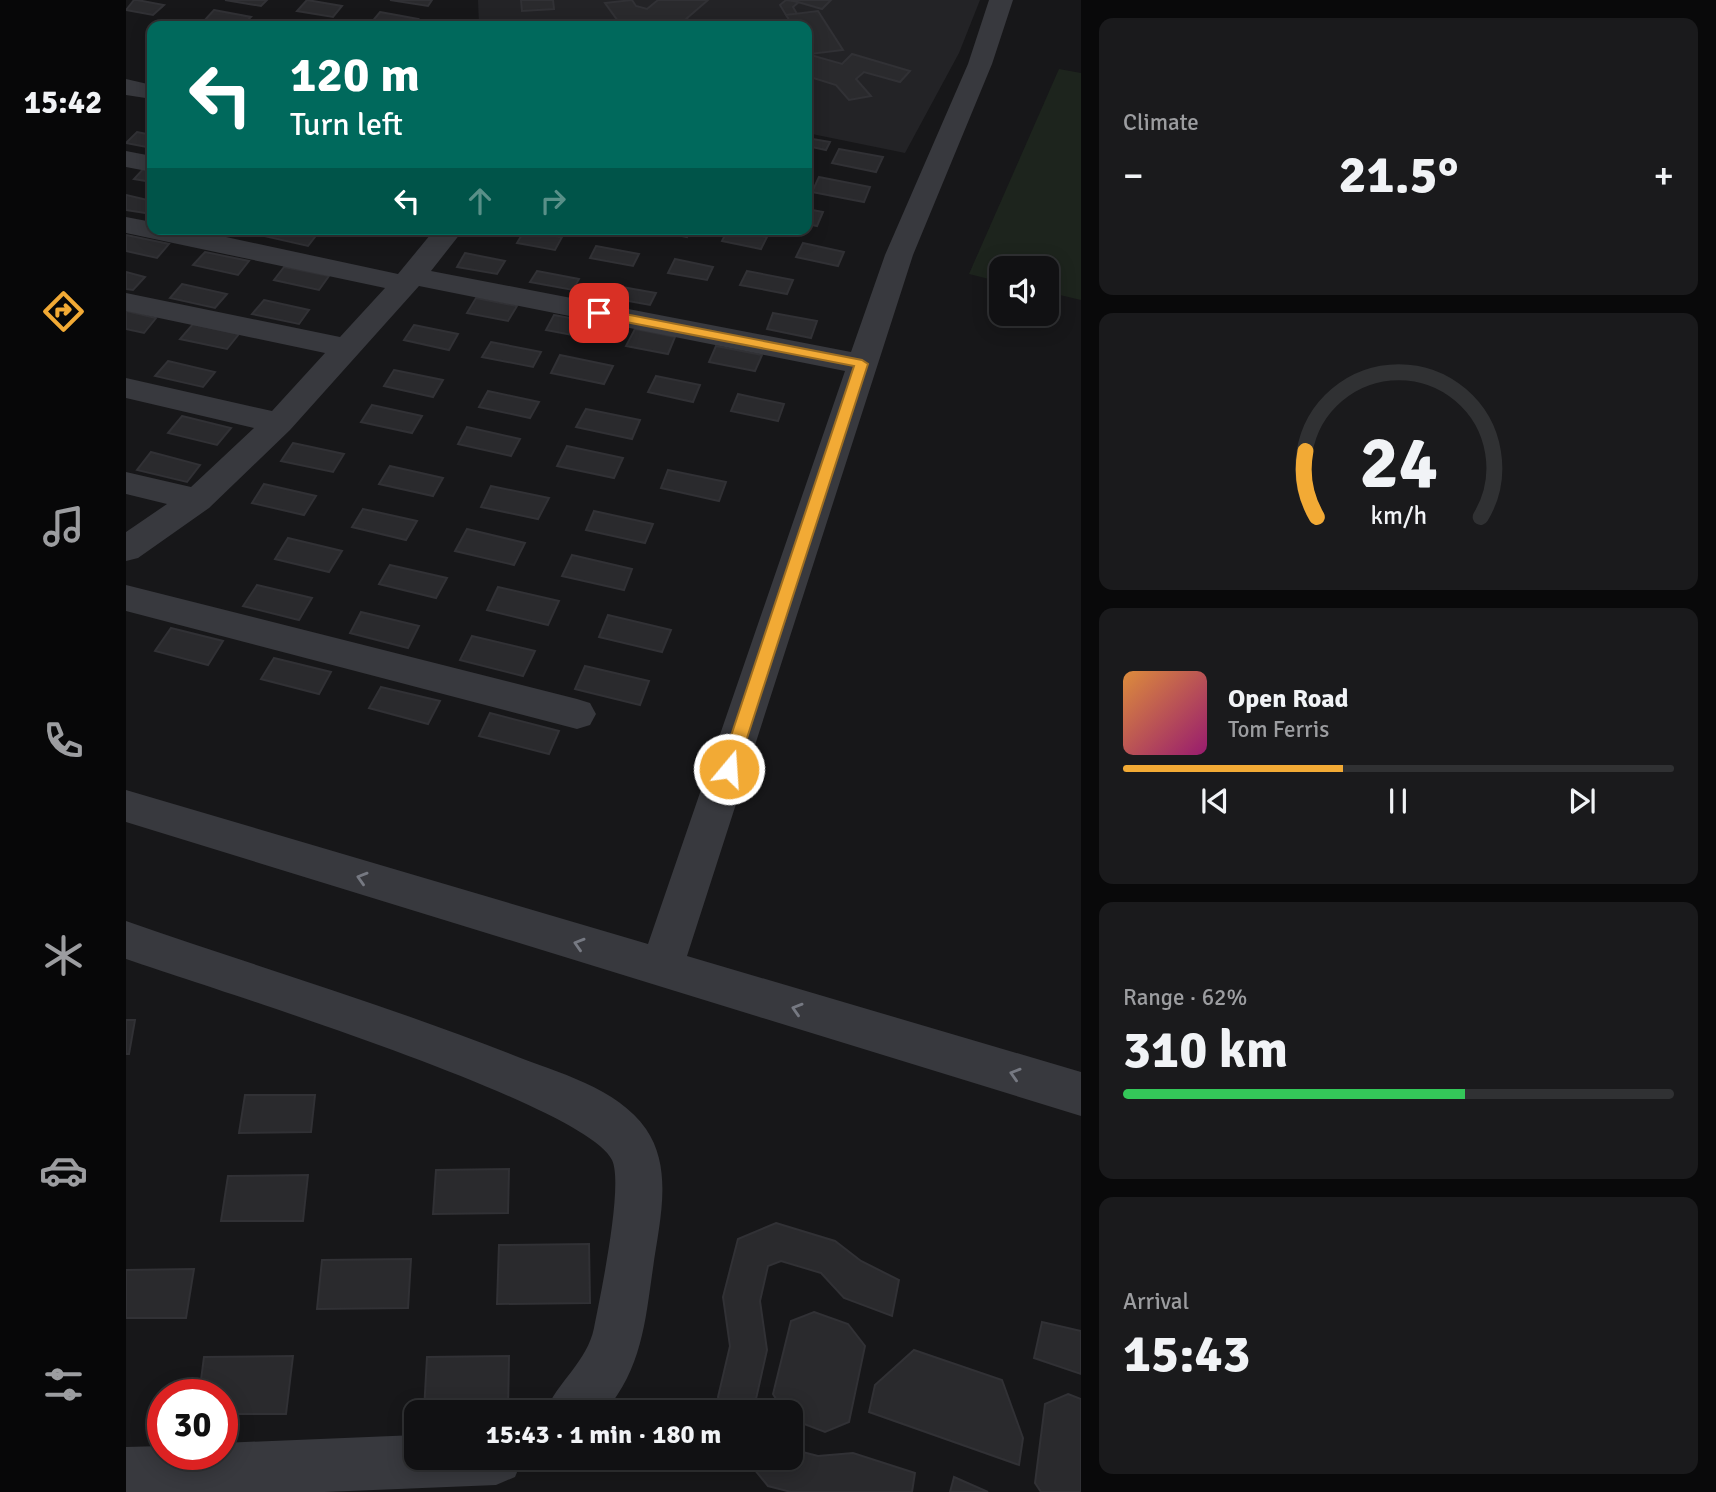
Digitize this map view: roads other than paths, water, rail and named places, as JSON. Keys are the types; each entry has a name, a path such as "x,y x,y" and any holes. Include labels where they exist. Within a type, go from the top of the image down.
{"street":[{"path":"661,969 899,255 980,64 1001,0"},
{"path":"126,87 147,91"},
{"path":"126,159 147,163"},
{"path":"126,225 147,229"},
{"path":"176,235 862,364"},
{"path":"126,549 197,500 279,423 409,280 445,235"},
{"path":"126,302 347,348"},
{"path":"126,388 279,423"},
{"path":"126,483 197,500"},
{"path":"126,598 577,714"},
{"path":"126,806 1081,1094"},
{"path":"126,940 244,982 428,1041 571,1102 610,1125 631,1145 640,1172 615,1348 592,1388 582,1400"},
{"path":"126,1475 332,1479 404,1470"}]}
